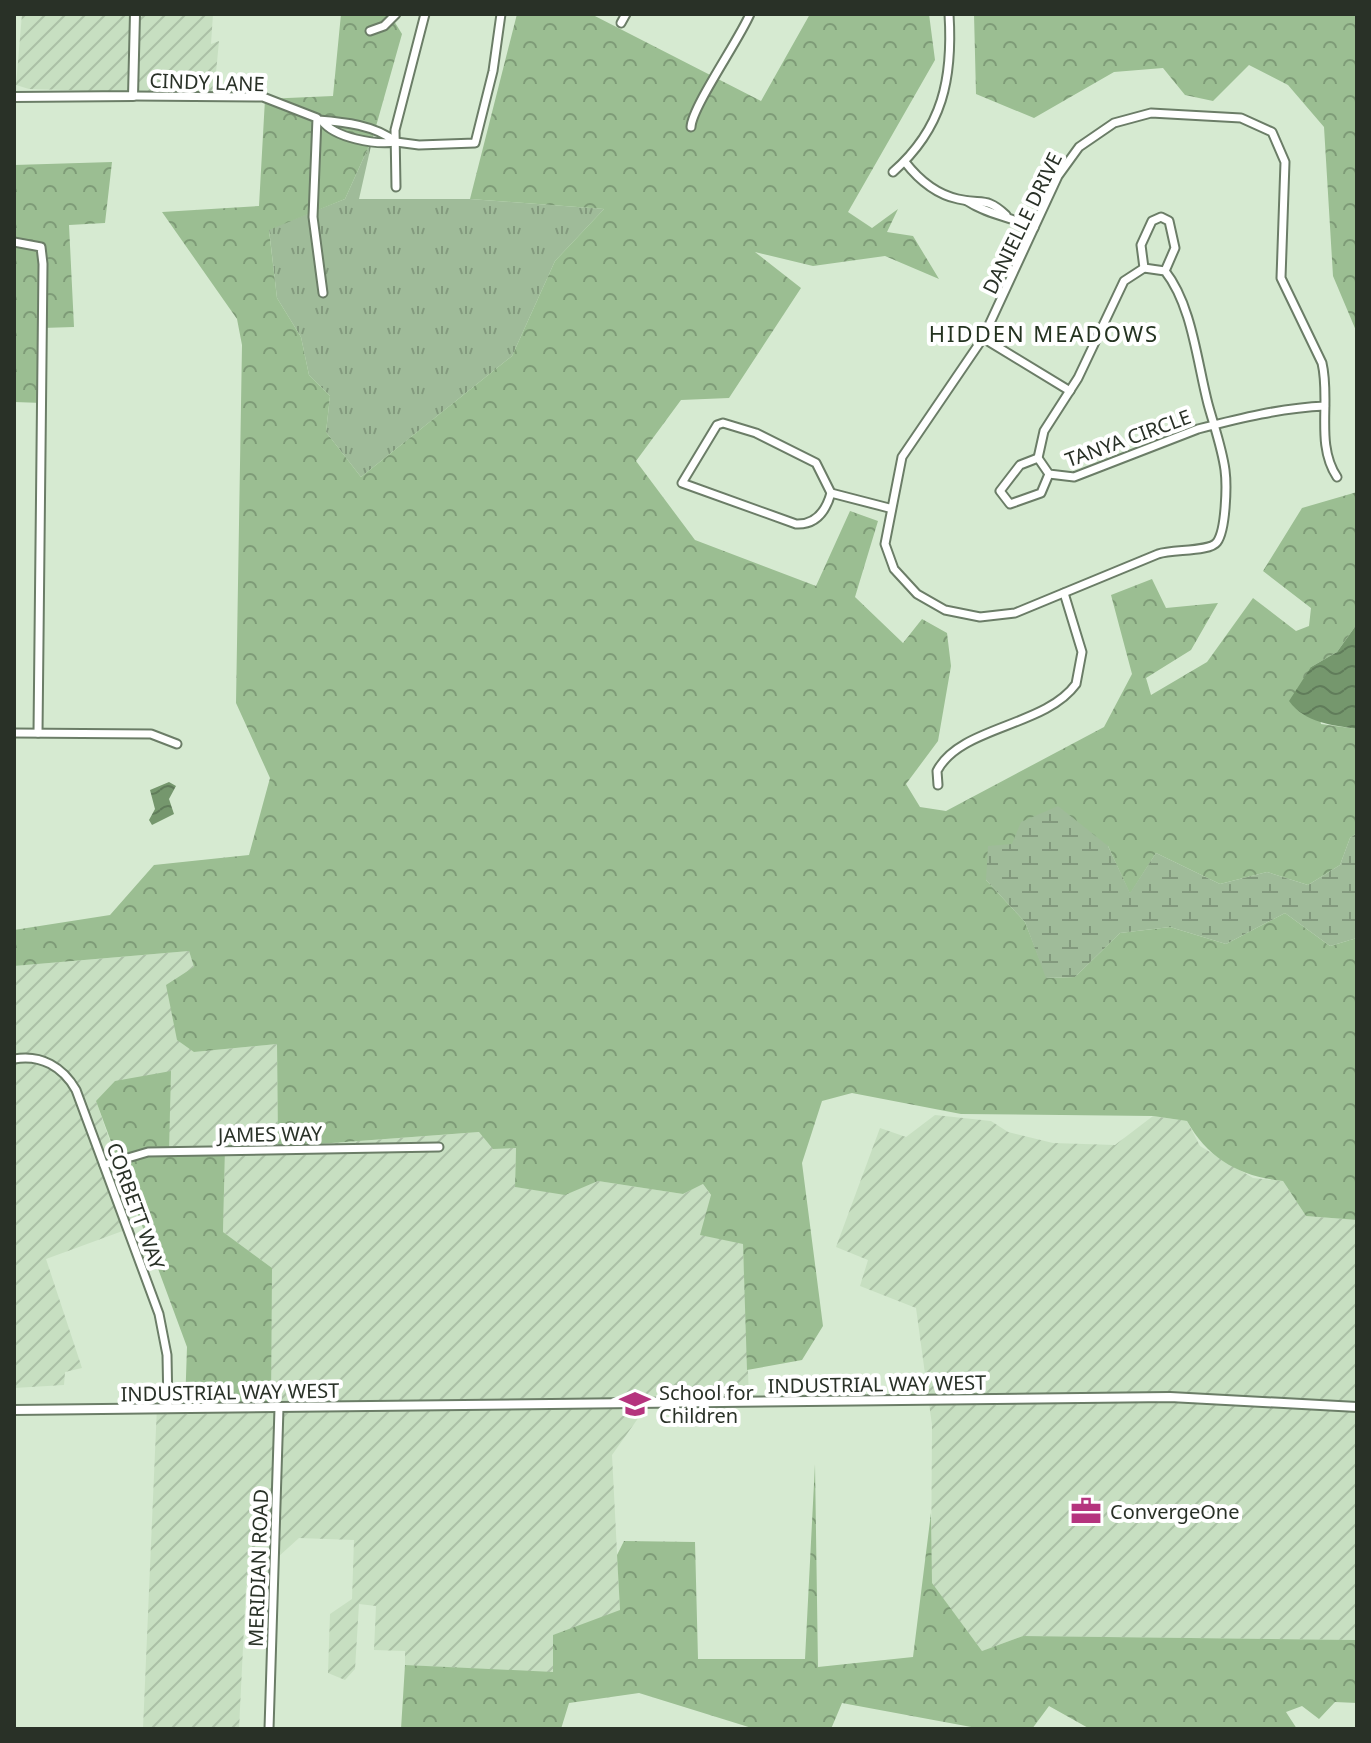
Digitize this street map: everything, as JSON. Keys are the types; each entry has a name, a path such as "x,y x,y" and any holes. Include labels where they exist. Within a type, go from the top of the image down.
{"street":[{"name":"CINDY LANE","path":"133,96 135,14"},
{"path":"370,31 384,26 396,14"},
{"path":"396,187 395,130 425,14"},
{"name":"CINDY LANE","path":"14,97 263,97 329,129 382,144 475,143 493,71 501,14"},
{"path":"621,23 626,14"},
{"path":"691,127 698,104 729,57 750,14"},
{"path":"893,172 930,131 946,92 951,59 949,14"},
{"name":"DANIELLE DRIVE","path":"1214,425 1226,489 1217,542 1208,549 1165,552 997,616 962,615 934,604 909,588 890,562 885,539 902,457 983,338 1071,156 1090,137 1114,123 1137,115 1165,113 1241,118 1263,125 1278,141 1285,162 1281,278 1322,363 1326,461 1337,477"},
{"path":"320,122 313,217 323,293"},
{"path":"905,162 931,188 967,201 986,200 1006,215 1034,228"},
{"path":"1161,217 1169,221 1175,248 1165,271 1144,268 1141,245 1152,221 1161,217"},
{"path":"14,242 41,247 43,264 38,733"},
{"name":"TANYA CIRCLE","path":"1144,268 1124,281 1070,391 1040,440 1038,458 1049,474 1074,477 1172,438 1214,425 1278,410 1325,406"},
{"name":"TANYA CIRCLE","path":"1165,271 1179,291 1214,425"},
{"path":"983,338 1070,391"},
{"path":"831,493 822,513 809,523 796,524 682,483 693,460 717,425 730,424 816,463 831,493 889,508"},
{"path":"1038,458 1020,465 1000,491 1010,504 1041,493 1049,474"},
{"path":"938,785 937,771 952,753 1043,710 1076,684 1082,652 1064,593"},
{"path":"14,733 151,734 177,744"},
{"name":"CORBETT WAY","path":"14,1059 40,1060 66,1075 76,1090 159,1314 167,1355 168,1408"},
{"name":"JAMES WAY","path":"104,1165 148,1152 439,1147"},
{"name":"INDUSTRIAL WAY WEST","path":"14,1410 1170,1397 1357,1407"},
{"name":"MERIDIAN ROAD","path":"269,1729 279,1408"}],"shaded area":[{"path":"22,14 213,14 211,44 219,41 214,94 29,89 16,85"},
{"path":"189,951 194,967 194,1052 277,1044 278,1147 480,1132 516,1147 515,1187 565,1194 598,1181 683,1194 703,1184 743,1243 749,1398 651,1400 612,1455 620,1611 554,1635 553,1673 405,1665 405,1651 374,1650 376,1606 359,1604 355,1669 345,1680 328,1673 330,1614 352,1599 354,1540 299,1538 246,1586 239,1729 143,1729 157,1406 194,1407 272,1268 223,1232 225,1149 169,1151 96,1101 139,1225 46,1259 82,1368 65,1372 64,1385 14,1388 14,966"},
{"path":"935,1115 991,1121 1008,1132 1053,1143 1115,1145 1153,1116 1187,1121 1200,1146 1253,1178 1283,1181 1306,1216 1357,1220 1357,1640 1023,1636 982,1651 931,1583 932,1425 916,1308 860,1286 868,1260 836,1247 880,1128 906,1137"}],"green space":[{"path":"341,14 397,14 394,21 402,34 373,137 345,199 269,230 277,298 301,337 309,375 330,396 326,432 361,477 512,356 555,261 604,209 470,199 517,14 591,14 761,101 810,14 929,14 935,60 848,212 872,228 898,209 887,232 913,236 939,279 885,256 813,266 755,252 801,288 729,398 681,400 636,461 695,540 816,586 850,511 878,521 855,597 903,643 922,619 947,633 951,666 938,741 906,784 920,807 946,811 1104,727 1132,674 1111,595 1152,579 1166,608 1218,603 1191,650 1146,678 1151,695 1207,662 1253,598 1296,631 1309,626 1311,608 1263,571 1302,508 1357,492 1357,624 1337,652 1311,667 1321,724 1357,729 1357,833 1350,838 1340,865 1308,885 1267,872 1220,884 1156,853 1130,894 1108,846 1012,844 986,880 1025,922 1047,978 1075,977 1120,933 1170,927 1226,944 1285,913 1330,946 1357,938 1357,1220 1306,1216 1283,1181 1253,1175 1227,1164 1205,1146 1187,1121 1153,1116 961,1114 852,1093 822,1101 802,1163 823,1326 802,1360 747,1370 743,1244 700,1235 711,1195 703,1184 683,1194 598,1181 565,1195 515,1187 516,1148 493,1149 479,1132 278,1147 277,1044 194,1052 177,1040 166,985 194,967 189,951 14,966 14,930 110,915 154,865 249,855 270,778 236,703 242,345 237,319 162,212 259,206 265,99 333,96"},
{"path":"974,14 1357,14 1357,333 1333,276 1324,127 1288,85 1249,65 1213,101 1185,95 1163,68 1114,72 1034,118 976,94"},
{"path":"373,137 359,199 470,199 604,209 555,261 512,356 361,477 326,432 330,396 309,375 301,337 277,298 269,229 345,199"},
{"path":"112,162 105,223 69,225 74,327 42,328 43,403 14,402 14,165"},
{"path":"1058,806 1108,846 1130,893 1156,853 1220,884 1267,872 1308,885 1340,865 1350,838 1357,833 1357,938 1330,946 1285,913 1226,944 1170,927 1120,933 1075,977 1046,978 1025,922 986,880 988,846 1012,844 1021,822"},
{"path":"171,1071 169,1151 225,1149 223,1232 272,1268 271,1404 185,1406 187,1347 96,1101 115,1081"},
{"path":"815,1464 818,1667 913,1657 931,1513 932,1583 982,1651 1023,1636 1357,1640 1357,1703 1335,1702 1319,1719 1302,1706 1286,1712 1297,1729 1090,1729 1049,1706 1032,1729 982,1729 842,1703 831,1729 755,1729 639,1693 569,1703 561,1729 401,1729 405,1665 553,1672 553,1635 620,1610 617,1555 624,1541 695,1542 698,1659 805,1659"}],"water":[{"path":"1357,624 1357,729 1320,722 1303,714 1289,701 1311,667 1337,652"},
{"path":"169,782 176,786 169,799 174,814 152,825 149,820 155,809 150,790"}],"place":[{"name":"School for Children","path":"635,1404"},
{"name":"ConvergeOne","path":"1086,1511"}],"district":[{"name":"HIDDEN MEADOWS","path":"1044,333"}]}
